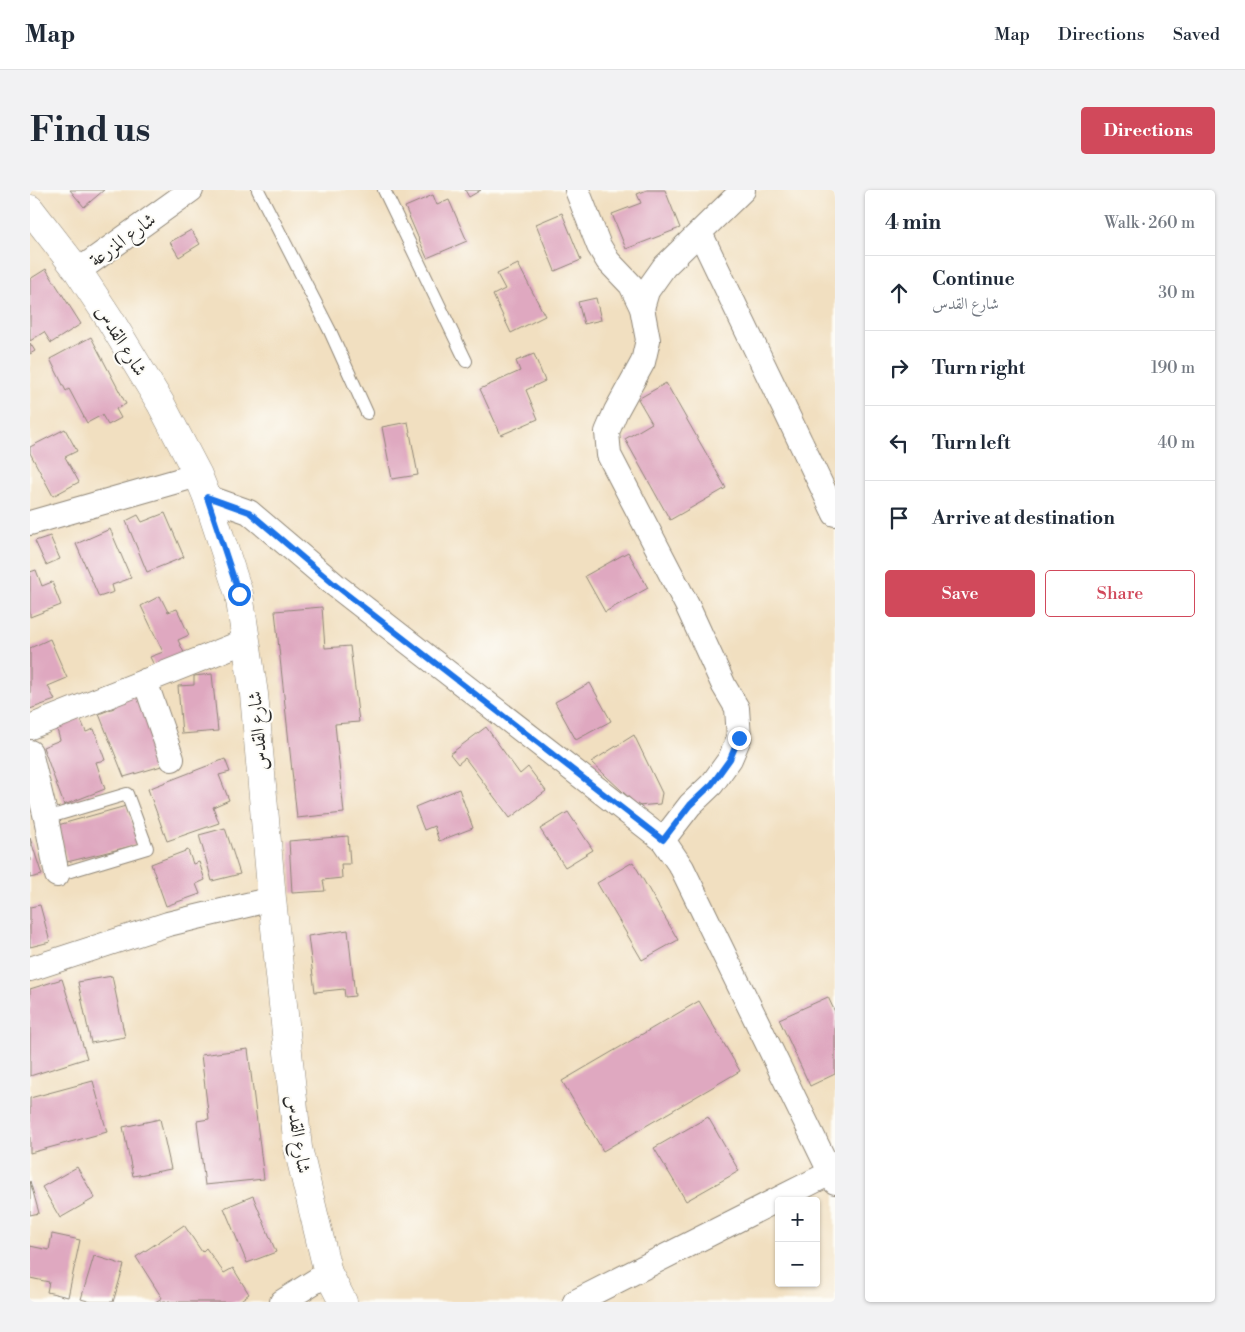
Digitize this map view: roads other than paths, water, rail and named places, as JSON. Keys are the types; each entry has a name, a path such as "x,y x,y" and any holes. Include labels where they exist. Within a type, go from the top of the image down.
{"main road":[{"name":"شارع القدس","path":"30,209 78,271 156,396 203,486 239,594 254,694 272,899 298,1148 328,1273 343,1302"}],"street":[{"name":"شارع المزرعة","path":"78,271 191,190"},
{"path":"577,190 599,246 608,261 630,285 642,308 648,340 643,362 616,411 607,432 609,455 687,605 724,686 737,708 739,738 730,759 717,778 690,805 663,840"},
{"path":"642,308 647,291 664,267 743,190"},
{"path":"700,233 835,514"},
{"path":"30,522 203,486 249,512 335,585 663,840 682,868 833,1178 575,1302"},
{"path":"30,727 246,641"},
{"path":"145,681 172,759"},
{"path":"30,752 46,818 56,875"},
{"path":"30,969 168,924 272,899"},
{"path":"282,1302 328,1273"}],"lane":[{"path":"258,190 330,331 368,413"},
{"path":"384,190 466,361"},
{"path":"46,818 128,794 146,848 56,875"}]}
